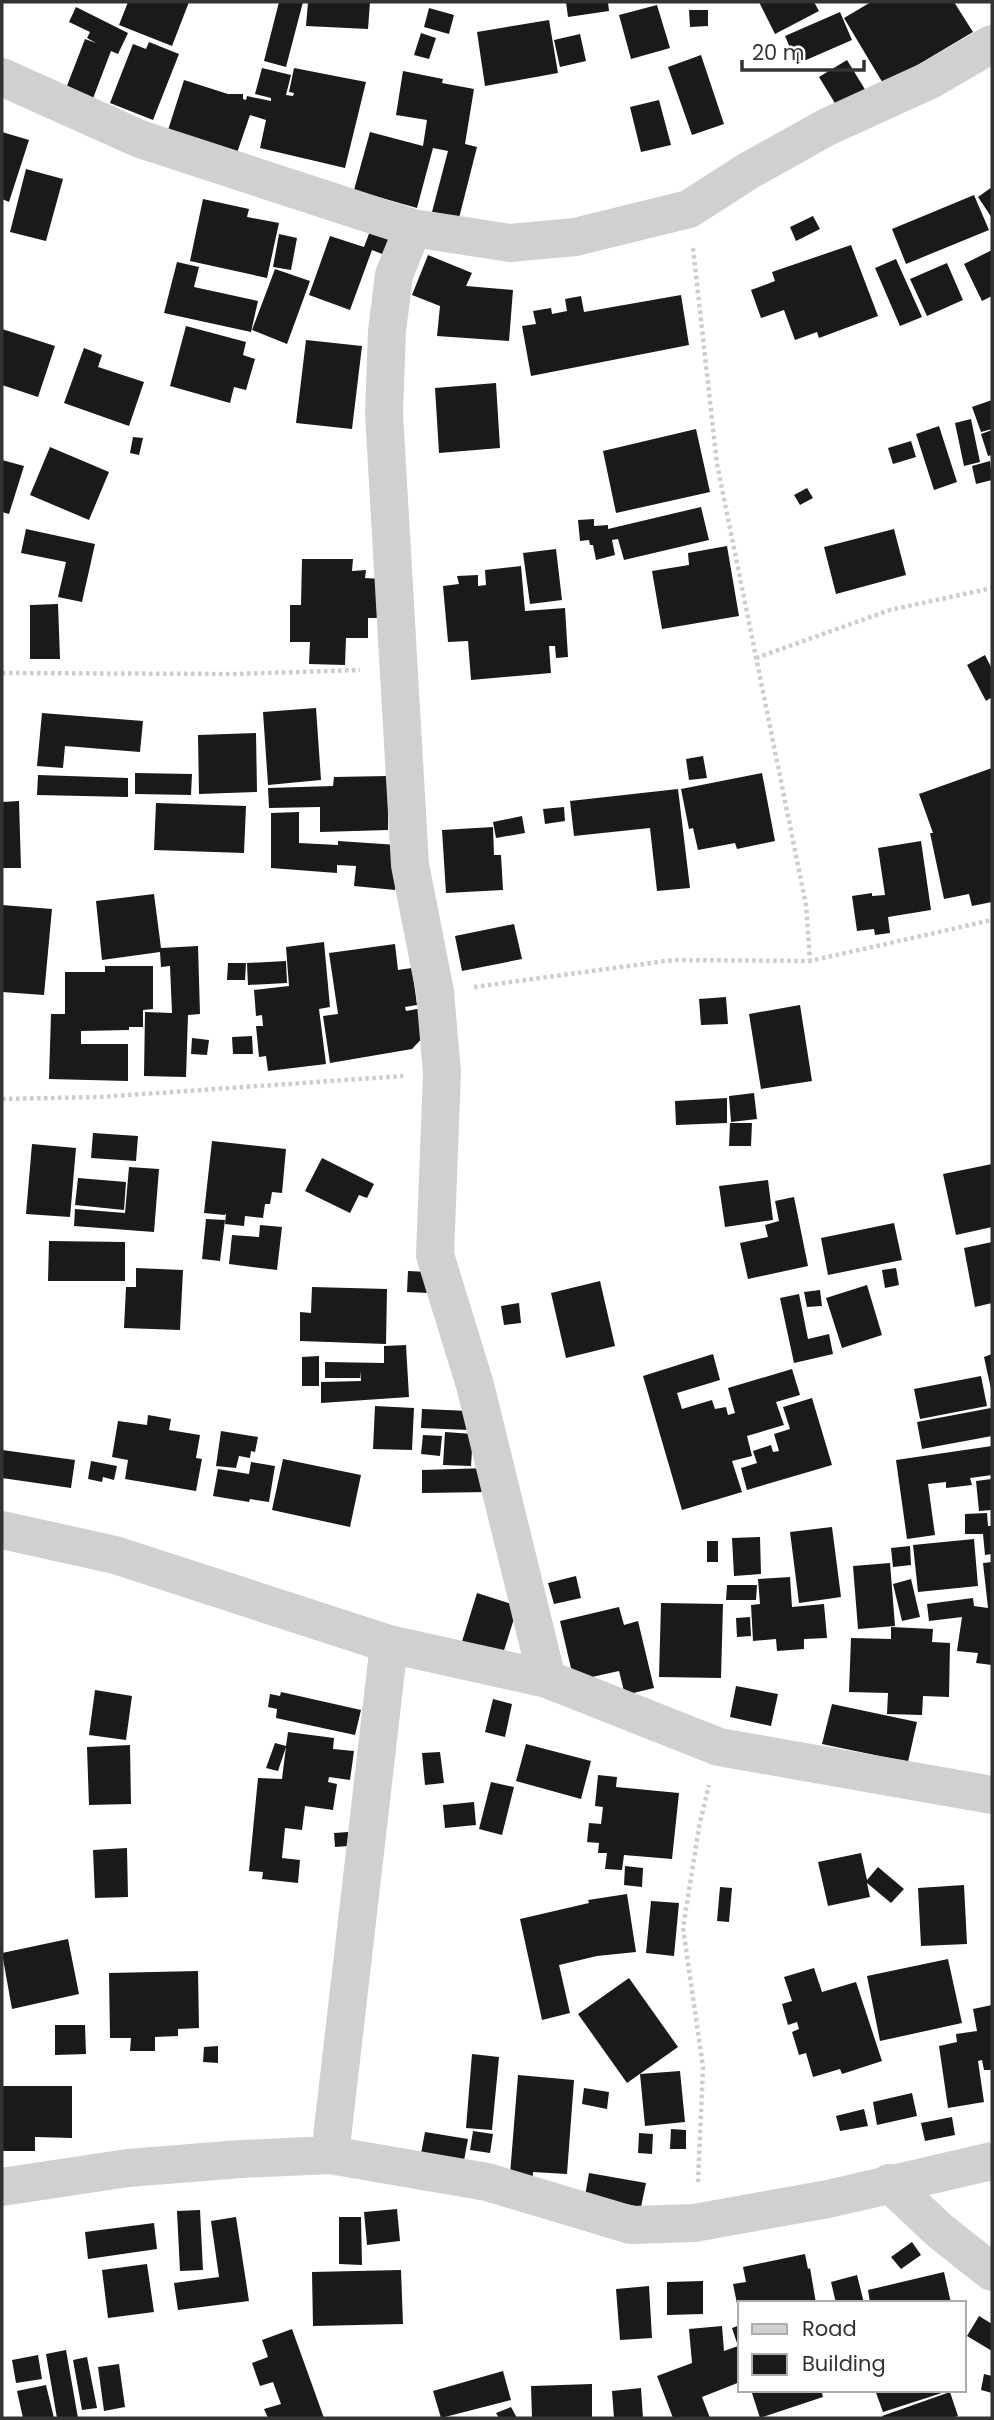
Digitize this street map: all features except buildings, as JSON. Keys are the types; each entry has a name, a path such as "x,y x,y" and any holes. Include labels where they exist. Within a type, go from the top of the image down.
{"street":[{"path":"2,77 140,139 413,228 510,243 575,237 689,209 748,171 827,127 930,80 992,44"},
{"path":"413,228 394,275 387,331 385,399 410,865 435,992 442,1073 435,1255 475,1385 547,1679"},
{"path":"2,1530 115,1555 389,1644 547,1679 719,1747 992,1795"},
{"path":"330,2155 389,1644"},
{"path":"2,2187 128,2168 330,2155 487,2182 631,2225 694,2223 828,2199 992,2161"},
{"path":"888,2183 940,2231 992,2272"}],"path":[{"path":"689,209 717,464 806,905 810,961"},
{"path":"756,658 890,610 992,588"},
{"path":"2,673 235,674 400,668"},
{"path":"435,992 673,960 810,961 992,920"},
{"path":"2,1099 100,1097 442,1073"},
{"path":"694,2223 701,2144 703,2067 683,1928 699,1827 719,1747"}]}
